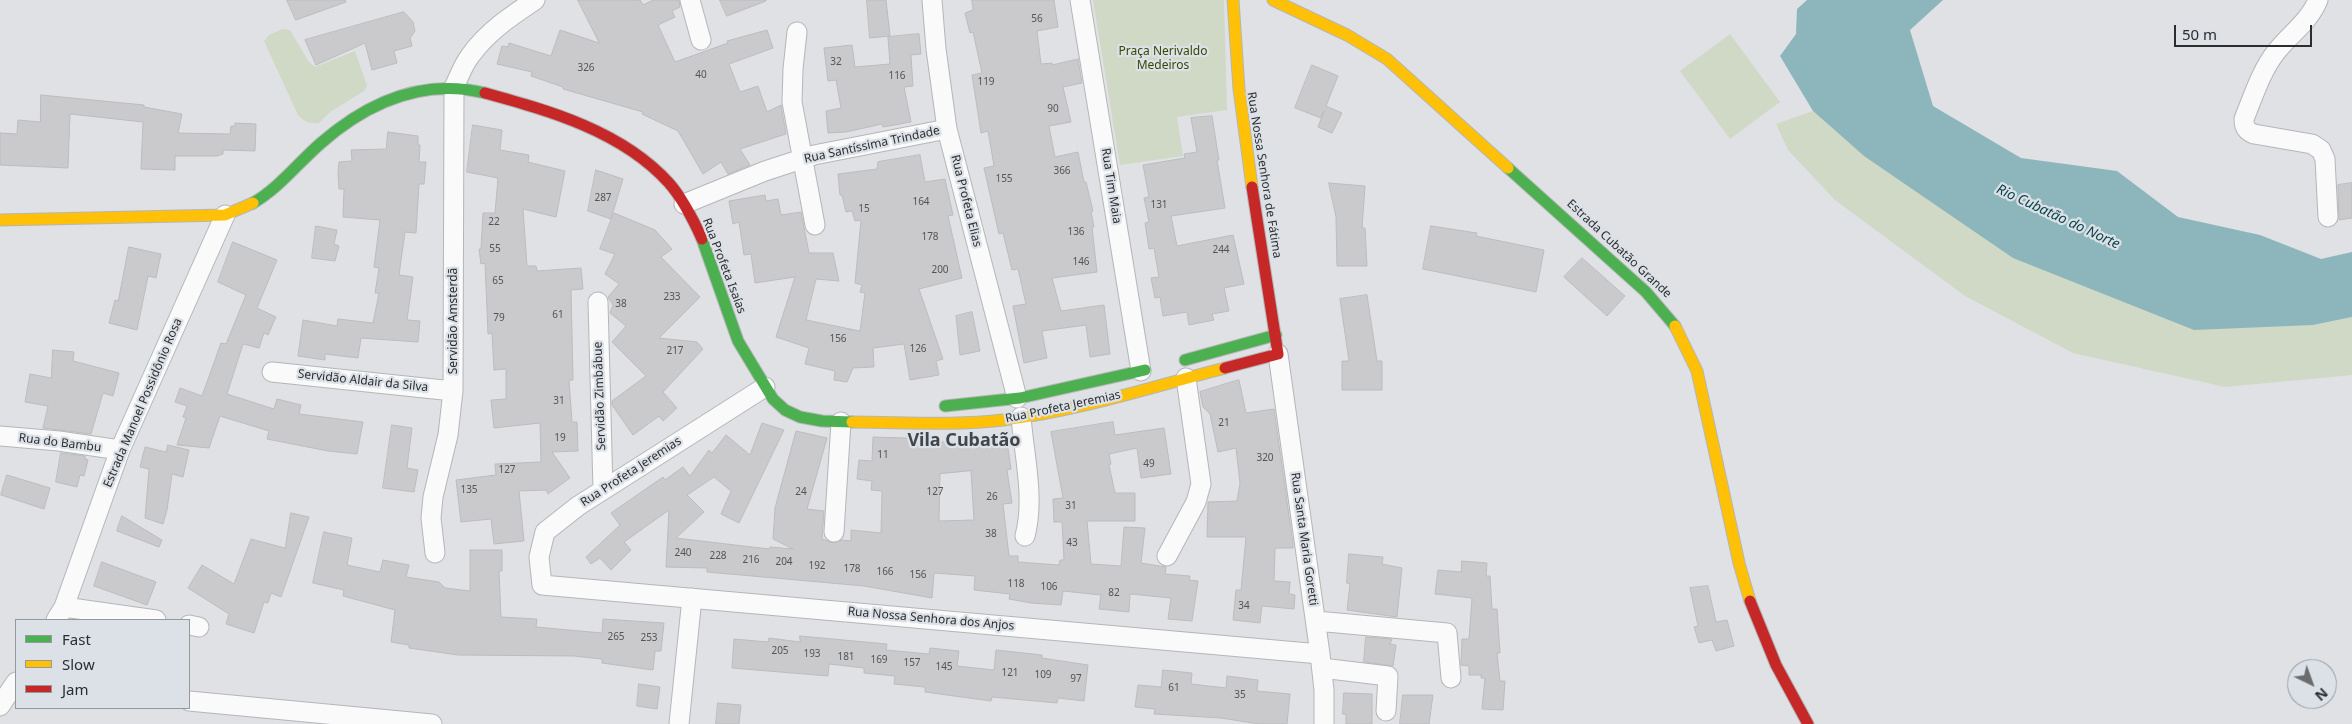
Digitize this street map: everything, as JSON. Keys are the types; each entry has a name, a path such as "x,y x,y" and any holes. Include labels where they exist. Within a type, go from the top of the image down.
{"street":[{"path":"0,220 225,215 248,207 282,184 336,130 362,112 386,101 406,95 454,87 468,57 486,37 510,16 535,0"},
{"path":"690,0 701,40"},
{"name":"Rua Profeta Elias","path":"932,0 936,50 947,130 1017,398"},
{"name":"Rua Tim Maia","path":"1080,0 1150,369"},
{"name":"Rua Nossa Senhora de Fátima","path":"1234,0 1238,95 1277,345"},
{"name":"Estrada Cubatão Grande","path":"1273,0 1347,34 1387,59 1636,282 1671,318 1690,352 1697,371 1739,563 1751,604 1776,665 1808,724"},
{"path":"2318,0 2314,10 2276,52 2266,68 2244,119 2244,125 2248,131 2254,134 2312,144 2321,150 2325,159 2328,218"},
{"path":"797,32 792,102 804,158 815,225"},
{"name":"Rua Profeta Isaías","path":"454,87 566,118 613,139 651,166 669,183 684,204 708,254 738,343 765,387"},
{"name":"Servidão Amsterdã","path":"435,553 430,518 433,497 448,435 454,391 454,87"},
{"name":"Rua Santíssima Trindade","path":"684,204 765,171 804,158 947,130"},
{"name":"Estrada Manoel Possidônio Rosa","path":"60,613 120,450 225,215"},
{"name":"Servidão Zimbábue","path":"598,302 603,490"},
{"path":"1178,362 1277,345"},
{"name":"Rua Profeta Jeremias","path":"542,585 539,557 545,532 578,506 765,387 786,411 810,419 841,422 958,423 1021,417 1095,402 1186,378 1277,345"},
{"name":"Rua Santa Maria Goretti","path":"1277,345 1321,661 1324,724"},
{"name":"Rua Profeta Jeremias","path":"935,407 974,405 1017,398 1150,369"},
{"name":"Servidão Aldair da Silva","path":"272,372 454,391"},
{"path":"1167,556 1196,502 1201,484 1186,378"},
{"path":"765,387 786,394"},
{"path":"1017,398 1021,417 1029,500 1029,517 1025,536"},
{"path":"834,532 841,422"},
{"name":"Rua do Bambu","path":"0,436 59,441 120,450"},
{"name":"Rua Nossa Senhora dos Anjos","path":"542,585 692,598 1321,661 1388,676 1386,711"},
{"path":"679,724 692,598"},
{"path":"60,613 142,619"},
{"path":"1316,621 1447,633 1451,678"},
{"path":"0,706 15,684"},
{"path":"190,701 432,724"}],"green space":[{"name":"Praça Nerivaldo Medeiros","path":"1093,0 1224,0 1227,110 1177,117 1183,156 1120,165"},
{"path":"283,29 290,30 309,62 315,67 355,51 367,86 364,91 330,112 319,123 310,123 303,119 298,115 264,41 269,35"},
{"path":"1730,34 1780,102 1730,139 1680,71"},
{"path":"1813,111 1864,156 2313,325 2352,317 2352,375 2225,387 2073,353 1965,296 1835,200 1788,150 1776,124"}],"water":[{"name":"Rio Cubatão do Norte","path":"1807,0 1943,0 1910,30 1933,106 2021,158 2117,171 2178,217 2260,235 2321,259 2352,252 2352,317 2313,325 2194,330 2013,258 1864,156 1813,111 1780,56 1796,34 1797,9"}],"building":[{"path":"287,0 345,0 346,2 296,20"},
{"path":"578,0 640,0 643,5 653,0 679,0 680,7 672,11 675,17 658,25 675,62 728,43 727,41 767,30 773,48 729,64 740,92 758,86 767,112 781,105 786,134 740,149 750,165 728,174 721,162 703,174 678,131 642,114 643,112 563,89 563,87 531,76 532,72 497,64 502,46 508,47 509,43 551,56 560,30 599,43"},
{"path":"720,0 766,0 766,1 727,16"},
{"path":"867,0 886,0 890,36 870,38"},
{"path":"972,0 1054,0 1058,27 1037,31 1041,64 1052,63 1052,65 1078,59 1082,83 1063,87 1071,122 1049,126 1055,157 1078,152 1084,182 1086,182 1093,211 1091,212 1097,272 1052,278 1061,311 1104,305 1110,354 1090,357 1086,325 1042,331 1047,358 1024,363 1013,306 1026,304 1018,269 1012,270 1003,233 999,234 984,168 994,166 988,131 981,133 972,75 982,73 973,32 970,33 965,13 973,10"},
{"path":"404,12 413,22 415,31 410,38 412,46 394,51 397,63 372,70 365,43 316,65 305,40"},
{"path":"919,34 921,54 911,55 913,86 904,87 911,122 883,127 882,124 846,132 828,133 826,111 841,108 836,80 828,81 824,48 852,45 855,67 890,64 888,37"},
{"path":"1312,65 1338,76 1326,106 1342,113 1332,133 1318,127 1324,111 1321,118 1295,108"},
{"path":"41,95 144,105 144,107 182,114 178,133 230,134 231,126 235,126 235,123 256,124 255,151 223,150 223,154 217,156 175,156 175,170 141,169 143,122 70,114 68,168 0,165 0,133 17,134 18,120 40,122"},
{"path":"1212,116 1225,208 1171,216 1177,246 1233,235 1244,284 1224,288 1229,311 1212,314 1214,320 1189,325 1187,312 1163,316 1160,297 1155,298 1151,278 1159,277 1154,248 1149,249 1145,223 1149,222 1144,198 1149,197 1143,165 1185,158 1184,154 1197,152 1191,118"},
{"path":"473,125 502,130 500,150 529,155 528,162 565,171 556,217 523,209 527,266 536,266 537,271 581,268 583,289 571,290 573,380 569,380 572,422 577,422 578,451 552,452 570,478 548,494 546,490 519,491 524,541 494,544 491,519 461,522 456,480 496,475 495,464 541,462 540,423 494,428 491,400 506,399 506,369 494,370 492,333 488,334 485,263 481,264 479,249 481,249 483,213 495,213 498,178 467,172"},
{"path":"388,132 418,136 418,145 420,145 419,162 426,162 424,184 419,184 416,233 405,232 399,275 413,277 407,320 420,321 418,342 361,338 358,358 325,354 325,360 298,356 303,320 337,326 338,319 373,323 379,293 375,293 379,268 374,267 380,220 343,217 344,189 339,189 338,173 339,162 352,161 351,150 386,149"},
{"path":"920,155 925,182 945,179 953,215 948,216 962,278 919,289 943,359 936,361 939,375 910,380 904,344 873,348 874,367 853,368 847,382 834,380 835,371 805,364 809,348 776,337 795,277 755,283 751,254 744,255 739,222 733,224 729,201 765,195 766,201 778,199 781,215 801,212 809,253 833,253 839,281 816,279 806,320 860,331 865,293 860,292 862,285 855,283 861,220 855,221 852,211 846,212 842,195 840,195 838,174 877,169 878,162"},
{"path":"596,170 623,179 611,219 588,211"},
{"path":"1329,183 1365,186 1362,228 1365,228 1367,266 1337,266 1336,217"},
{"path":"2352,183 2352,218 2339,220 2338,185"},
{"path":"614,213 655,230 672,249 661,257 700,297 659,338 697,342 703,349 663,392 677,408 663,421 659,416 633,435 612,405 612,401 646,376 612,342 626,326 610,313 613,305 608,297 619,284 605,274 615,254 600,249"},
{"path":"316,226 337,230 334,244 339,246 335,261 312,258"},
{"path":"1431,226 1477,233 1476,236 1544,250 1536,292 1423,269"},
{"path":"233,242 277,260 257,308 276,317 268,335 264,333 259,348 243,344 227,394 274,409 277,399 301,405 299,414 363,422 357,454 328,451 267,439 269,431 220,416 209,448 177,445 186,418 183,417 187,406 175,402 180,388 202,396 221,343 226,344 246,295 218,282"},
{"path":"129,247 161,254 156,278 148,276 137,330 109,323 115,300 118,301"},
{"path":"1582,258 1625,296 1607,316 1564,277"},
{"path":"1367,295 1377,361 1382,361 1382,390 1342,390 1342,361 1349,361 1340,299"},
{"path":"972,312 980,351 960,355 956,316"},
{"path":"53,350 74,352 73,361 119,373 113,396 103,393 91,434 43,428 48,406 25,402 30,374 51,378"},
{"path":"1239,380 1246,413 1274,409 1293,544 1293,548 1275,548 1274,581 1290,582 1289,594 1295,595 1294,609 1262,606 1260,623 1233,620 1236,590 1241,590 1246,537 1207,537 1208,502 1237,501 1240,483 1236,448 1218,452 1210,414 1203,407 1200,392"},
{"path":"1113,422 1115,435 1164,428 1171,474 1141,478 1137,448 1109,454 1111,464 1109,465 1115,493 1135,493 1135,521 1087,521 1091,564 1121,566 1124,527 1145,528 1141,563 1166,567 1165,574 1190,576 1189,580 1198,581 1192,621 1168,619 1171,598 1130,594 1129,612 1099,609 1101,595 1063,591 1061,605 1031,603 1009,599 1010,594 974,590 975,576 934,573 932,598 864,586 707,572 707,568 666,567 669,510 624,542 631,550 611,570 600,558 591,564 586,557 620,525 611,513 663,477 665,480 683,467 690,476 709,450 712,453 726,435 750,455 762,423 784,430 739,523 721,514 731,491 714,477 687,495 704,512 676,538 769,549 770,547 793,549 773,539 775,508 796,431 827,438 807,509 824,511 822,539 834,543 841,540 851,541 851,530 881,533 882,491 871,490 872,481 857,479 859,460 872,461 873,437 939,439 940,442 979,441 978,438 1006,435 1011,469 1007,470 1012,503 1003,504 1009,556 1018,556 1018,562 1059,565 1060,560 1064,560 1062,522 1054,522 1053,499 1063,498 1051,432","holes":["971,471 974,520 939,521 940,474"]},
{"path":"392,425 412,428 407,468 418,470 414,492 383,488"},
{"path":"168,445 189,450 183,477 172,474 163,524 145,518 149,469 140,467 145,447 166,452"},
{"path":"61,453 85,456 85,459 88,460 84,476 80,475 77,487 56,482"},
{"path":"7,475 50,488 44,509 1,495"},
{"path":"291,513 309,517 281,597 271,593 268,603 264,602 254,633 226,624 229,614 188,588 202,565 234,584 251,539 285,548"},
{"path":"122,516 162,540 159,547 117,531"},
{"path":"324,532 352,538 347,565 380,572 383,560 409,565 406,577 439,582 445,588 470,591 470,550 502,550 502,571 499,571 501,617 537,619 536,627 602,633 603,619 664,623 661,651 655,651 653,670 602,663 602,659 574,656 458,655 409,648 409,645 391,642 395,610 343,596 344,590 313,583"},
{"path":"1349,554 1383,557 1382,564 1402,568 1397,617 1347,610 1350,584 1347,583"},
{"path":"1462,561 1487,563 1486,576 1490,576 1492,609 1497,609 1500,653 1497,653 1500,681 1505,681 1503,710 1482,709 1485,678 1481,678 1481,675 1469,675 1469,666 1461,665 1462,639 1469,639 1472,598 1435,594 1438,570 1461,572"},
{"path":"102,562 156,582 147,605 94,586"},
{"path":"1708,586 1716,622 1727,620 1734,646 1716,651 1712,640 1699,643 1694,627 1698,626 1690,588"},
{"path":"800,636 887,644 886,650 929,654 930,648 959,651 957,666 994,670 996,650 1042,655 1042,658 1088,665 1084,701 1058,698 1057,703 992,697 991,701 925,692 925,687 894,684 895,676 864,673 864,668 829,664 828,676 732,668 734,639 768,642 769,638 800,642"},
{"path":"1366,637 1392,639 1390,644 1396,645 1393,666 1364,662"},
{"path":"1163,670 1192,673 1191,684 1226,688 1227,676 1258,680 1257,691 1290,694 1287,724 1259,724 1221,718 1154,714 1155,709 1135,707 1138,685 1161,687"},
{"path":"639,684 660,687 657,709 637,706"},
{"path":"1344,693 1372,694 1372,724 1346,724 1346,714 1343,714"},
{"path":"1403,695 1433,695 1429,724 1400,724"},
{"path":"718,703 741,705 739,724 716,724"}],"traffic: fast":[{"path":"253,203 271,190 339,128 377,105 418,91 462,89 485,93"},
{"path":"1508,168 1646,292 1675,326"},
{"path":"702,239 738,341 773,399 785,410 800,417 822,421 852,422"},
{"path":"1185,360 1276,335"},
{"path":"945,406 1020,398 1145,370"}],"traffic: slow":[{"path":"1233,0 1239,89 1252,187"},
{"path":"1273,0 1347,35 1387,59 1508,168"},
{"path":"0,220 225,215 253,203"},
{"path":"1675,326 1697,371 1739,563 1750,601"},
{"path":"852,422 965,423 1031,416 1115,398 1225,368"}],"traffic: jam":[{"path":"485,93 535,107 584,125 630,150 650,165 674,189 702,239"},
{"path":"1225,368 1278,354 1252,187"},
{"path":"1750,601 1776,665 1808,724"}],"district":[{"name":"Vila Cubatão","path":"964,441"}]}
